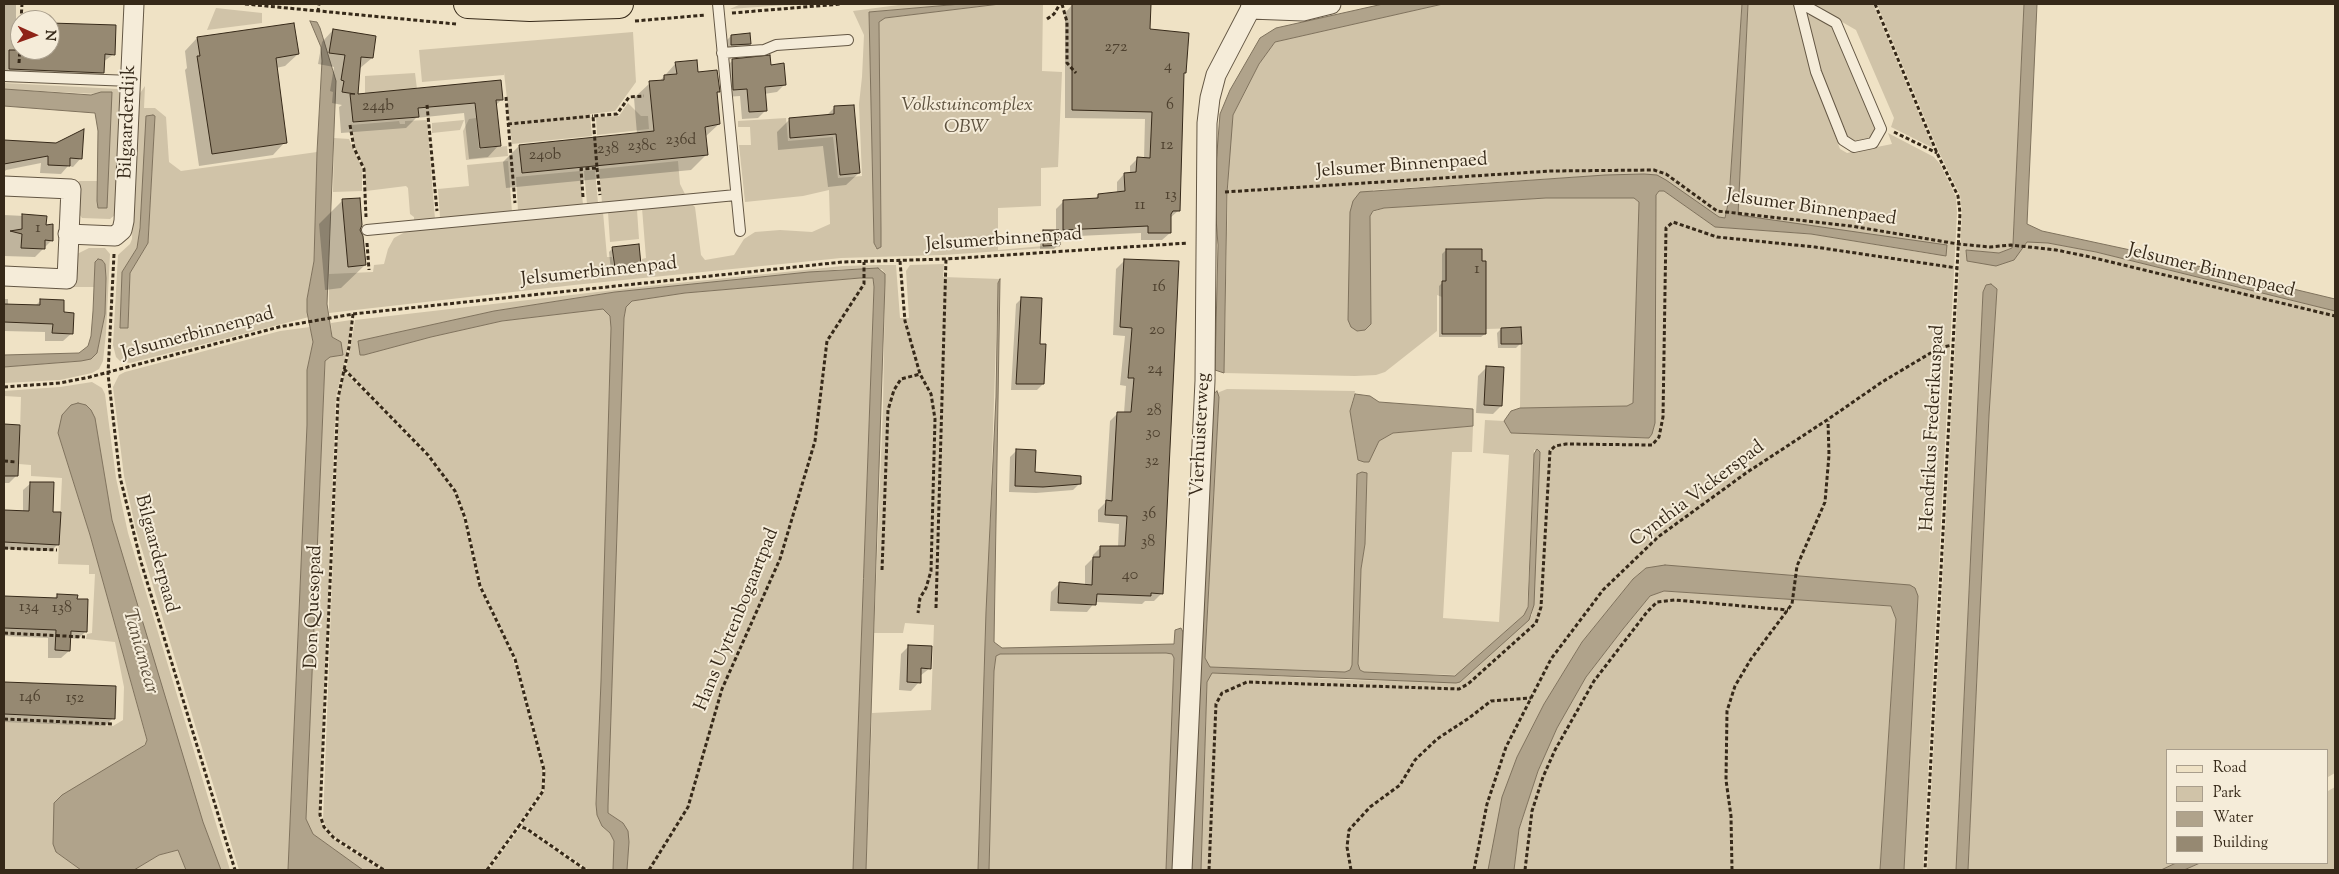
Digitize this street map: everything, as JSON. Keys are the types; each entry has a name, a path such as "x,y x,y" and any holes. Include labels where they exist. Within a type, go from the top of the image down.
{"main road":[{"path":"468,4 604,4"}],"street":[{"name":"Bilgaarderdijk","path":"115,236 122,230 124,221 134,4"},
{"path":"1251,6 1303,11 1331,4"},
{"name":"Vierhuisterweg","path":"1182,870 1205,382 1210,98 1216,75 1251,6"},
{"path":"4,186 71,189 66,278 4,276"},
{"path":"68,234 115,236"}],"lane":[{"path":"718,4 740,231"},
{"path":"1800,4 1836,23 1881,129 1873,144 1854,147 1843,140 1816,72 1800,4"},
{"path":"722,53 764,50 776,45 848,40"},
{"path":"4,76 131,81"},
{"path":"367,230 736,195"}],"path":[{"path":"318,12 319,4"},
{"path":"1047,19 1054,14 1061,4"},
{"path":"1061,4 1067,22 1067,63 1076,73"},
{"name":"Hendrikus Frederikuspad","path":"1875,4 1937,153 1958,196 1958,244 1925,870"},
{"path":"508,124 617,114 629,97 644,96"},
{"path":"506,97 516,216"},
{"path":"426,105 439,224"},
{"path":"593,116 601,208"},
{"path":"350,125 354,148 364,170 369,270"},
{"path":"1881,129 1890,130 1937,153"},
{"path":"584,210 581,169 597,168"},
{"name":"Jelsumer Binnenpaed","path":"1228,192 1551,171 1654,170 1666,174 1717,211 1726,213 1851,226 1990,248 2011,245 2025,246 2086,256 2335,316"},
{"path":"1209,870 1216,704 1222,693 1247,682 1460,689 1468,684 1536,622 1541,607 1550,450 1554,446 1566,444 1652,444 1659,437 1663,417 1666,228 1673,222 1717,237 1815,247 1956,268"},
{"name":"Bilgaarderpaad","path":"115,236 108,374 120,477 132,531 235,870"},
{"name":"Jelsumerbinnenpad","path":"4,387 60,383 108,374 251,334 353,314 661,280 864,262 946,259 1206,242"},
{"path":"936,608 946,259"},
{"path":"900,261 905,321 920,374 931,394 935,419 931,571 926,588 920,598 918,613"},
{"name":"Hans Uyttenbogaartpad","path":"649,870 688,807 722,689 780,559 815,441 827,341 864,284 864,262"},
{"name":"Don Quesopad","path":"353,314 349,347 338,398 320,815 324,827 334,838 384,870"},
{"name":"Cynthia Vickerspad","path":"1474,870 1487,804 1496,774 1531,698 1551,659 1603,590 1658,537 1746,473 1828,420 1882,382 1939,348 1952,345"},
{"path":"344,369 428,455 444,474 460,503 480,586 515,659 544,770 543,790 487,870"},
{"path":"882,570 888,410 894,390 900,379 920,374"},
{"path":"1732,870 1731,816 1726,780 1727,712 1735,686 1751,659 1792,604 1795,574 1825,502 1829,455 1828,420"},
{"path":"4,461 16,462"},
{"path":"4,548 57,550"},
{"path":"1525,870 1532,811 1555,750 1594,681 1647,612 1657,602 1675,600 1788,610"},
{"path":"4,633 85,636"},
{"path":"1351,870 1347,847 1349,830 1370,807 1400,785 1415,760 1436,739 1491,701 1531,698"},
{"path":"4,719 112,724"},
{"path":"519,826 586,870"}],"green space":[{"path":"741,4 799,4 730,9"},
{"name":"Volkstuincomplex OBW","path":"906,4 961,4 869,12 874,243 876,249 881,247 879,22 885,18 1000,4 1043,4 1042,71 1062,72 1058,167 1041,168 1041,206 998,208 998,250 1060,245 1060,247 943,255 841,258 574,285 329,313 329,274 373,272 374,265 384,264 388,249 394,238 407,231 603,212 607,257 612,257 614,269 642,267 642,259 646,258 642,208 692,204 695,207 701,255 705,260 734,255 744,239 755,232 780,230 812,232 830,224 829,190 803,196 745,202 739,145 751,145 750,127 738,127 738,121 786,118 788,141 833,137 838,178 862,176 859,104 864,35 853,11"},
{"path":"1443,4 1742,4 1729,199 1725,218 1719,217 1644,174 1373,190 1370,216 1373,212 1384,208 1546,198 1634,198 1639,202 1633,403 1627,406 1520,408 1521,328 1486,329 1486,262 1482,261 1481,249 1446,249 1446,281 1442,282 1442,297 1437,295 1437,331 1385,372 1376,375 1355,376 1224,373 1229,142 1233,115 1259,64 1275,42"},
{"path":"1748,4 1793,4 1810,69 1840,149 1847,153 1892,144 1888,133 1934,157 1940,164 1956,197 1957,213 1923,870 1904,870 1918,596 1646,568 1633,579 1582,642 1544,704 1517,757 1497,828 1488,870 1201,870 1207,682 1211,673 1349,680 1460,682 1532,615 1540,452 1534,450 1527,612 1457,675 1364,672 1358,668 1361,569 1365,544 1367,474 1357,474 1352,665 1350,670 1345,672 1210,667 1205,658 1219,397 1217,393 1227,389 1355,391 1350,411 1358,460 1369,461 1379,441 1393,433 1473,426 1472,452 1452,452 1443,618 1499,622 1509,455 1483,453 1485,420 1504,421 1511,433 1648,438 1652,434 1655,423 1656,195 1659,191 1664,191 1715,227 1811,234 1937,255 1738,215"},
{"path":"1811,4 1873,4 1933,148 1891,127 1894,118 1856,30"},
{"path":"1877,4 2024,4 2013,244 2012,248 1999,253 1966,250 1967,261 2024,247 2027,242 2048,243 2096,252 2335,311 2335,773 2329,776 2329,749 2166,749 2166,864 2174,864 2161,870 1968,870 1989,415 1997,289 1986,285 1983,292 1956,870 1927,870 1962,213 1960,195 1939,152"},
{"path":"216,8 262,13 262,23 207,30"},
{"path":"1812,14 1832,26 1876,130 1869,140 1855,142 1845,136 1820,71 1806,16"},
{"path":"633,32 636,82 615,111 590,114 592,136 512,144 504,72 504,75 422,82 419,50"},
{"path":"415,73 417,89 365,94 365,76"},
{"path":"4,83 118,89 122,96 116,214 110,219 82,218 77,211 79,181 97,181 98,207 107,208 97,94 4,89"},
{"path":"145,86 144,108 155,108 166,117 169,162 181,171 317,152 314,261 307,299 309,317 130,363 120,361 116,357 113,345 118,255 130,244 132,239 138,96","holes":["153,115 155,116 148,243 130,273 128,328 120,328 122,272 137,248"]},
{"path":"628,103 641,116 648,116 649,129 597,135 596,117 619,116"},
{"path":"476,118 479,149 507,146 508,156 466,160 463,131 469,119"},
{"path":"427,120 435,219 414,221 414,217 410,214 408,188 406,186 366,191 365,169 355,148 351,125 399,121 400,124 405,124 405,121"},
{"path":"464,120 460,130 432,133 432,123"},
{"path":"334,138 349,139 362,169 362,191 333,192"},
{"path":"508,161 512,212 440,218 438,189 469,186 467,165"},
{"path":"678,161 680,184 685,194 602,203 599,169"},
{"path":"595,170 598,203 587,204 584,171"},
{"path":"580,171 583,205 518,211 516,177"},
{"path":"637,210 639,239 610,242 608,212"},
{"path":"89,248 105,248 110,254 106,333 103,361 99,369 92,373 60,380 4,383 4,367 81,361 97,353 105,314 106,278 105,264 102,260 98,259 95,262 94,287 74,287 77,254"},
{"path":"944,264 943,277 1000,279 998,283 978,870 866,870 872,713 931,710 934,625 905,623 903,633 874,633 883,406 885,274 882,269 843,269 615,292 494,311 358,341 360,355 364,355 502,321 603,309 610,316 596,804 597,815 602,826 610,833 614,841 613,870 589,870 527,827 521,826 544,791 545,770 516,659 481,586 466,517 455,490 429,455 346,370 355,320 649,286 843,266 875,265 896,265 900,318 909,318 906,271 910,265"},
{"path":"873,278 874,287 853,870 627,870 629,842 623,823 608,813 624,318 626,307 632,301 685,293"},
{"path":"351,320 348,347 336,397 319,816 323,827 333,839 381,870 363,870 313,834 306,819 325,361 330,357 342,355 341,342 332,337 331,323"},
{"path":"310,327 313,342 307,370 307,425 288,870 239,870 136,530 124,476 113,387 119,375 125,372 280,331"},
{"path":"344,372 378,404 427,456 443,474 454,491 464,518 479,587 507,642 519,678 543,770 542,790 486,870 386,870 335,837 329,832 323,820 339,398"},
{"path":"92,382 102,388 105,394 116,478 128,533 230,870 221,870 203,822 168,709 112,520 95,418 58,433 90,535 147,741 56,852 81,870 4,870 4,721 113,726 123,720 124,687 115,642 86,639 87,634 92,633 95,574 89,574 89,565 58,564 62,478 31,476 31,465 19,464 21,397 4,396 4,391 60,387"},
{"path":"1664,591 1891,606 1896,619 1880,870 1514,870 1519,829 1538,771 1557,728 1586,677 1623,629 1650,596"},
{"path":"1183,632 1187,633 1173,870 1178,730"},
{"path":"1000,654 1172,654 1174,658 1166,870 989,870 994,671 996,656"},
{"path":"2335,787 2335,870 2184,870 2198,864 2329,864 2329,790"},
{"path":"520,828 526,829 585,870 489,870"},
{"path":"178,850 186,870 134,870 159,855"}],"water":[{"path":"961,4 1000,4 885,18 879,22 881,247 877,249 874,243 869,12"},
{"path":"1383,4 1443,4 1275,42 1259,64 1233,115 1227,193 1224,373 1215,370 1218,245 1214,191 1220,114 1230,90 1260,38 1276,28"},
{"path":"1742,4 1748,4 1738,215 1947,245 1946,256 1811,234 1715,227 1664,191 1659,191 1656,195 1655,423 1649,438 1511,433 1504,421 1511,411 1520,408 1627,406 1633,403 1639,202 1634,198 1546,198 1384,208 1373,211 1370,216 1371,324 1365,330 1357,331 1351,327 1348,320 1350,212 1353,201 1360,192 1644,174 1657,175 1719,217 1725,218 1729,199"},
{"path":"2024,4 2037,4 2027,224 2042,231 2135,251 2335,299 2335,311 2096,252 2048,243 2027,242 2014,260 1996,266 1967,261 1966,250 1999,253 2012,248 2013,244"},
{"path":"310,21 317,22 320,28 336,81 327,304 332,337 341,342 343,355 330,357 325,361 306,819 313,834 363,870 288,870 307,425 307,370 313,342 307,312 307,299 314,261 322,61 321,47"},
{"path":"4,89 91,95 101,92 112,92 107,208 98,208 97,201 98,131 95,113 4,106"},
{"path":"146,116 155,116 148,243 130,273 128,328 120,328 122,272 137,248 140,228"},
{"path":"98,259 102,260 105,264 106,278 105,314 97,353 91,359 81,361 4,367 4,355 79,353 88,346 91,336 95,262"},
{"path":"878,268 885,274 885,282 866,870 853,870 873,278 685,293 632,301 626,307 624,318 608,813 623,823 628,831 629,842 627,870 613,870 614,841 610,833 602,826 597,815 596,804 610,316 603,309 502,321 364,355 360,355 358,341 494,311 615,292 809,272"},
{"path":"1000,279 994,642 1002,648 1174,644 1175,630 1181,628 1183,632 1173,870 1166,870 1174,658 1172,654 1166,653 1000,654 996,656 994,671 989,870 978,870 986,612 996,397 998,283"},
{"path":"1991,284 1997,289 1989,415 1968,870 1956,870 1983,292 1986,285"},
{"path":"1217,391 1219,397 1205,658 1210,667 1345,672 1350,670 1352,665 1357,474 1362,472 1367,473 1365,544 1361,569 1358,664 1360,670 1364,672 1455,676 1524,615 1528,607 1534,454 1537,449 1540,452 1534,605 1529,620 1460,682 1456,683 1212,673 1207,682 1201,870 1190,870 1212,395"},
{"path":"1355,394 1370,396 1379,402 1473,409 1473,426 1393,433 1379,441 1369,462 1364,462 1358,460 1350,411"},
{"name":"Taniamear","path":"78,403 86,405 95,418 112,520 203,822 221,870 186,870 178,850 159,855 134,870 81,870 56,852 53,844 54,803 62,795 145,745 147,740 90,535 58,433 62,415 71,405"},
{"path":"1665,565 1910,585 1915,588 1918,596 1904,870 1880,870 1896,619 1891,606 1664,591 1650,596 1623,629 1586,677 1557,728 1538,771 1519,829 1514,870 1488,870 1502,797 1517,757 1544,704 1582,642 1633,579 1646,568"},
{"path":"2174,864 2198,864 2184,870 2161,870"}],"building":[{"path":"1072,4 1151,4 1150,29 1189,33 1186,73 1184,73 1180,211 1173,211 1171,214 1171,233 1148,233 1148,226 1063,230 1063,200 1098,198 1098,194 1125,191 1124,173 1136,172 1137,157 1150,158 1152,112 1072,110"},
{"path":"60,23 116,25 115,55 105,54 104,73 9,69 9,50 10,60 60,60"},
{"path":"294,23 299,54 276,58 287,143 212,154 197,56 200,56 197,37"},
{"path":"333,29 376,36 373,58 361,57 358,94 501,80 503,100 496,100 501,146 480,148 475,103 418,108 419,117 353,122 350,94 355,94 342,92 344,81 341,80 345,55 329,53"},
{"path":"750,33 751,44 731,45 731,35"},
{"path":"770,55 771,65 784,63 786,85 765,87 767,111 749,112 747,89 733,90 732,59"},
{"path":"697,60 698,72 717,70 720,92 717,92 720,124 705,127 708,155 522,173 519,145 654,131 649,81 664,80 664,75 677,74 675,62"},
{"path":"854,105 860,173 840,175 836,134 790,138 789,118 834,114 834,106"},
{"path":"84,129 82,159 70,158 70,166 48,165 48,156 4,164 4,140 56,143"},
{"path":"360,198 362,225 360,230 363,236 366,265 348,267 342,199"},
{"path":"22,214 47,216 46,225 53,224 53,241 45,240 45,249 21,248 22,234 10,231 22,229"},
{"path":"1043,230 1059,230 1060,245 1043,246"},
{"path":"639,244 641,265 615,268 612,247"},
{"path":"1446,249 1482,249 1482,261 1486,261 1486,334 1442,334 1442,281 1446,281"},
{"path":"1124,259 1179,261 1163,594 1151,593 1151,596 1097,594 1096,605 1058,603 1059,582 1092,585 1093,557 1100,557 1100,546 1125,546 1127,516 1105,515 1106,500 1112,501 1117,412 1131,412 1134,378 1128,378 1132,328 1120,327"},
{"path":"1021,297 1042,298 1040,344 1046,344 1044,384 1016,384"},
{"path":"40,299 64,300 64,312 74,313 73,334 52,333 53,324 4,322 4,304 40,305"},
{"path":"1521,327 1522,344 1501,344 1501,328"},
{"path":"1486,366 1504,367 1502,406 1484,405"},
{"path":"4,424 20,425 18,476 4,476"},
{"path":"1016,449 1036,450 1035,472 1081,476 1081,484 1043,487 1015,486"},
{"path":"30,482 54,482 53,512 61,512 59,545 4,542 4,510 29,511"},
{"path":"57,594 78,595 77,599 88,599 87,632 71,631 70,651 55,650 56,630 4,628 4,596 57,598"},
{"path":"908,645 932,646 931,669 921,668 921,683 907,682"},
{"path":"4,682 116,686 115,719 4,714"}]}
